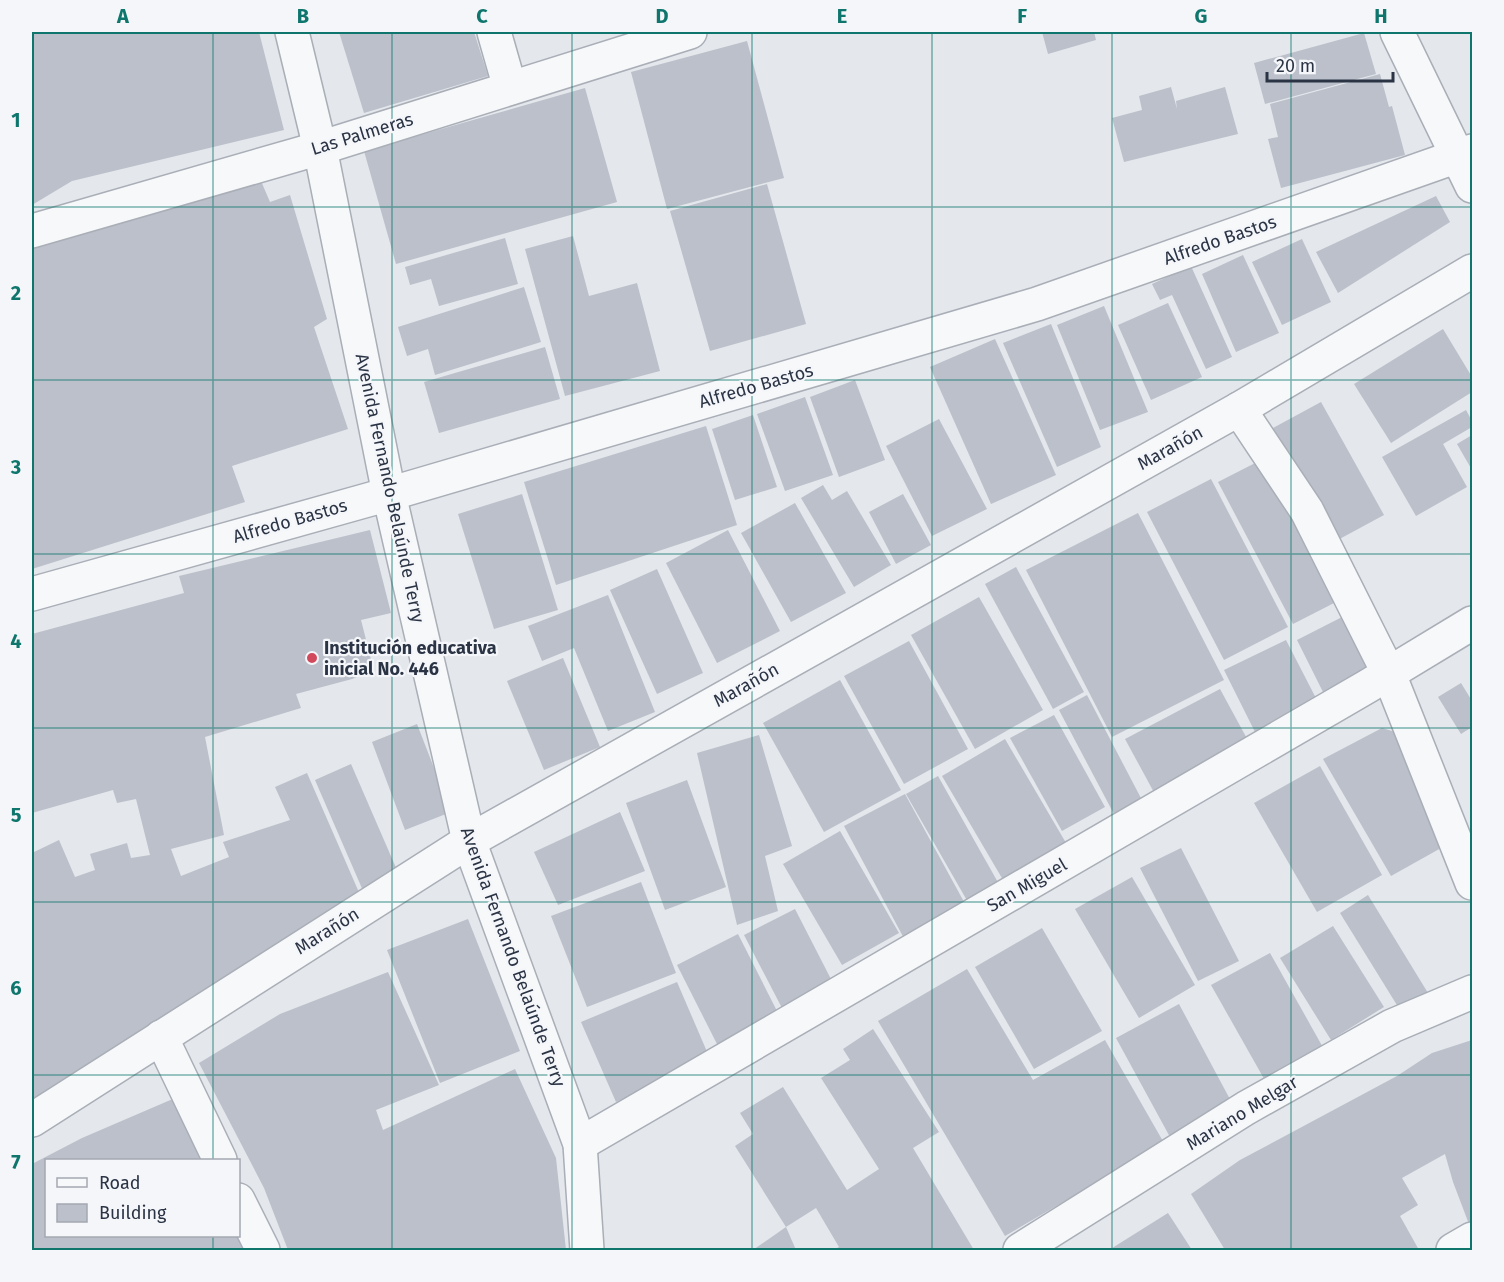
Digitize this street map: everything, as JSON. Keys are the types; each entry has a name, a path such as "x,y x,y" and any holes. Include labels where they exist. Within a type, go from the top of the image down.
{"street":[{"name":"Avenida Fernando Belaúnde Terry","path":"292,32 320,148 389,494 469,841 580,1144 587,1251"},
{"path":"494,32 510,88"},
{"name":"Las Palmeras","path":"32,231 320,148 690,32"},
{"path":"1397,32 1466,153 1473,186"},
{"name":"Alfredo Bastos","path":"32,594 389,494 1036,304 1466,153"},
{"name":"Marañón","path":"32,1120 469,841 1239,409 1473,272"},
{"path":"1239,409 1306,511 1389,674 1473,883"},
{"name":"San Miguel","path":"580,1144 1473,623"},
{"name":"Mariano Melgar","path":"1020,1251 1246,1108 1392,1026 1473,992"},
{"path":"161,1037 219,1159"},
{"path":"240,1204 263,1251"},
{"path":"1454,1251 1473,1239"}],"building":[{"path":"32,32 259,32 284,130 72,181 32,205"},
{"path":"339,32 474,32 488,76 364,113"},
{"path":"1042,32 1094,32 1096,40 1048,54"},
{"path":"1364,33 1376,74 1265,104 1254,63"},
{"path":"747,41 784,178 667,209 631,72"},
{"path":"1380,74 1389,107 1392,106 1405,155 1281,188 1268,139 1278,137 1270,104"},
{"path":"1171,87 1177,109 1176,101 1225,87 1238,134 1124,162 1112,118 1142,110 1139,96"},
{"path":"585,88 617,202 396,264 364,151"},
{"path":"258,174 270,202 290,195 327,319 314,327 348,429 232,466 245,502 32,569 32,245"},
{"path":"767,184 806,324 710,351 670,211"},
{"path":"1436,196 1450,222 1338,293 1316,252"},
{"path":"573,236 589,296 637,283 660,371 565,396 525,249"},
{"path":"505,238 518,284 439,306 431,279 410,285 405,267"},
{"path":"1302,239 1331,302 1282,325 1252,262"},
{"path":"1243,255 1279,333 1236,352 1202,274"},
{"path":"1191,266 1232,357 1206,369 1172,295 1160,300 1152,284"},
{"path":"524,287 541,342 435,375 428,349 407,356 398,327"},
{"path":"1168,303 1202,377 1151,400 1118,325"},
{"path":"1104,306 1148,412 1100,430 1057,325"},
{"path":"1051,324 1101,447 1057,467 1003,343"},
{"path":"1443,329 1472,377 1472,392 1391,443 1354,384"},
{"path":"995,339 1056,475 991,504 930,367"},
{"path":"545,347 560,399 439,433 424,382"},
{"path":"855,380 885,460 839,477 810,397"},
{"path":"805,397 833,475 785,491 757,414"},
{"path":"1321,402 1384,515 1334,542 1273,428"},
{"path":"1466,410 1472,421 1472,427 1443,444 1467,487 1416,516 1382,457"},
{"path":"753,415 777,487 735,500 712,429"},
{"path":"939,419 987,509 932,536 886,446"},
{"path":"706,426 737,525 556,585 524,482"},
{"path":"1472,435 1472,470 1457,444"},
{"path":"1261,460 1336,602 1293,624 1218,482"},
{"path":"1211,479 1288,627 1224,660 1147,512"},
{"path":"823,485 832,500 847,491 891,565 854,587 801,498"},
{"path":"522,494 558,610 494,629 458,514"},
{"path":"903,494 931,545 896,564 869,512"},
{"path":"795,503 846,593 791,622 741,533"},
{"path":"1138,513 1224,680 1112,737 1026,570"},
{"path":"370,530 391,613 361,620 374,671 296,694 301,708 205,737 224,835 171,849 181,876 229,857 223,842 290,820 275,787 307,773 361,897 329,910 32,1102 32,853 59,840 75,877 95,870 90,854 127,843 131,858 150,855 136,799 117,803 113,790 32,813 32,634 184,593 179,576"},
{"path":"728,530 780,631 717,663 666,563"},
{"path":"1016,567 1084,692 1053,709 985,584"},
{"path":"657,569 703,673 657,694 610,590"},
{"path":"608,595 655,712 608,731 574,648 542,661 528,626"},
{"path":"979,597 1043,710 975,749 911,635"},
{"path":"1346,615 1373,670 1324,694 1297,640"},
{"path":"1286,640 1320,706 1257,736 1224,670"},
{"path":"909,641 968,749 904,784 844,676"},
{"path":"563,658 600,747 544,770 507,681"},
{"path":"840,680 901,790 824,832 763,723"},
{"path":"1461,683 1472,701 1472,727 1461,734 1438,697"},
{"path":"1220,689 1251,746 1156,796 1125,739"},
{"path":"1087,695 1143,802 1115,816 1059,710"},
{"path":"1054,715 1105,807 1062,831 1010,738"},
{"path":"417,724 451,812 405,830 372,742"},
{"path":"1382,728 1402,734 1450,843 1391,876 1323,759"},
{"path":"759,735 792,846 765,856 778,911 737,925 697,753"},
{"path":"1005,739 1069,848 1006,885 942,776"},
{"path":"351,764 400,877 364,893 315,780"},
{"path":"1320,766 1382,875 1317,912 1254,803"},
{"path":"938,776 1000,886 969,904 906,794"},
{"path":"687,780 726,887 665,910 626,803"},
{"path":"905,794 969,911 907,944 844,826"},
{"path":"620,812 645,871 558,905 534,852"},
{"path":"840,831 899,933 842,965 783,864"},
{"path":"1181,848 1239,961 1198,981 1140,868"},
{"path":"1132,877 1195,985 1139,1018 1075,909"},
{"path":"641,882 676,973 587,1007 551,916"},
{"path":"1368,895 1428,993 1400,1010 1340,913"},
{"path":"795,909 834,985 783,1010 744,935"},
{"path":"468,919 520,1051 440,1083 387,950"},
{"path":"1333,926 1384,1007 1331,1040 1280,958"},
{"path":"1042,928 1102,1031 1034,1069 975,967"},
{"path":"738,934 779,1015 718,1046 677,965"},
{"path":"1270,953 1325,1051 1267,1084 1211,985"},
{"path":"967,969 1033,1080 1105,1040 1164,1143 1005,1236 878,1021"},
{"path":"388,972 439,1085 376,1110 383,1130 515,1069 556,1158 566,1250 288,1250 264,1188 199,1063 280,1014"},
{"path":"677,982 711,1061 616,1102 581,1022"},
{"path":"1179,1004 1232,1103 1170,1137 1116,1038"},
{"path":"873,1029 939,1132 913,1148 974,1250 833,1250 839,1247 816,1208 786,1227 735,1146 753,1134 740,1113 783,1087 847,1190 879,1169 821,1078 850,1060 843,1049"},
{"path":"1472,1040 1472,1232 1445,1154 1402,1178 1418,1205 1400,1216 1419,1250 1225,1250 1191,1194 1240,1160 1397,1076 1432,1053"},
{"path":"175,1098 206,1159 45,1159 45,1237 239,1237 251,1250 32,1250 32,1164 82,1138"},
{"path":"1168,1213 1192,1250 1109,1250"},
{"path":"786,1227 796,1250 753,1250"}],"place":[{"name":"Institución educativa inicial No. 446","path":"312,658"}]}
